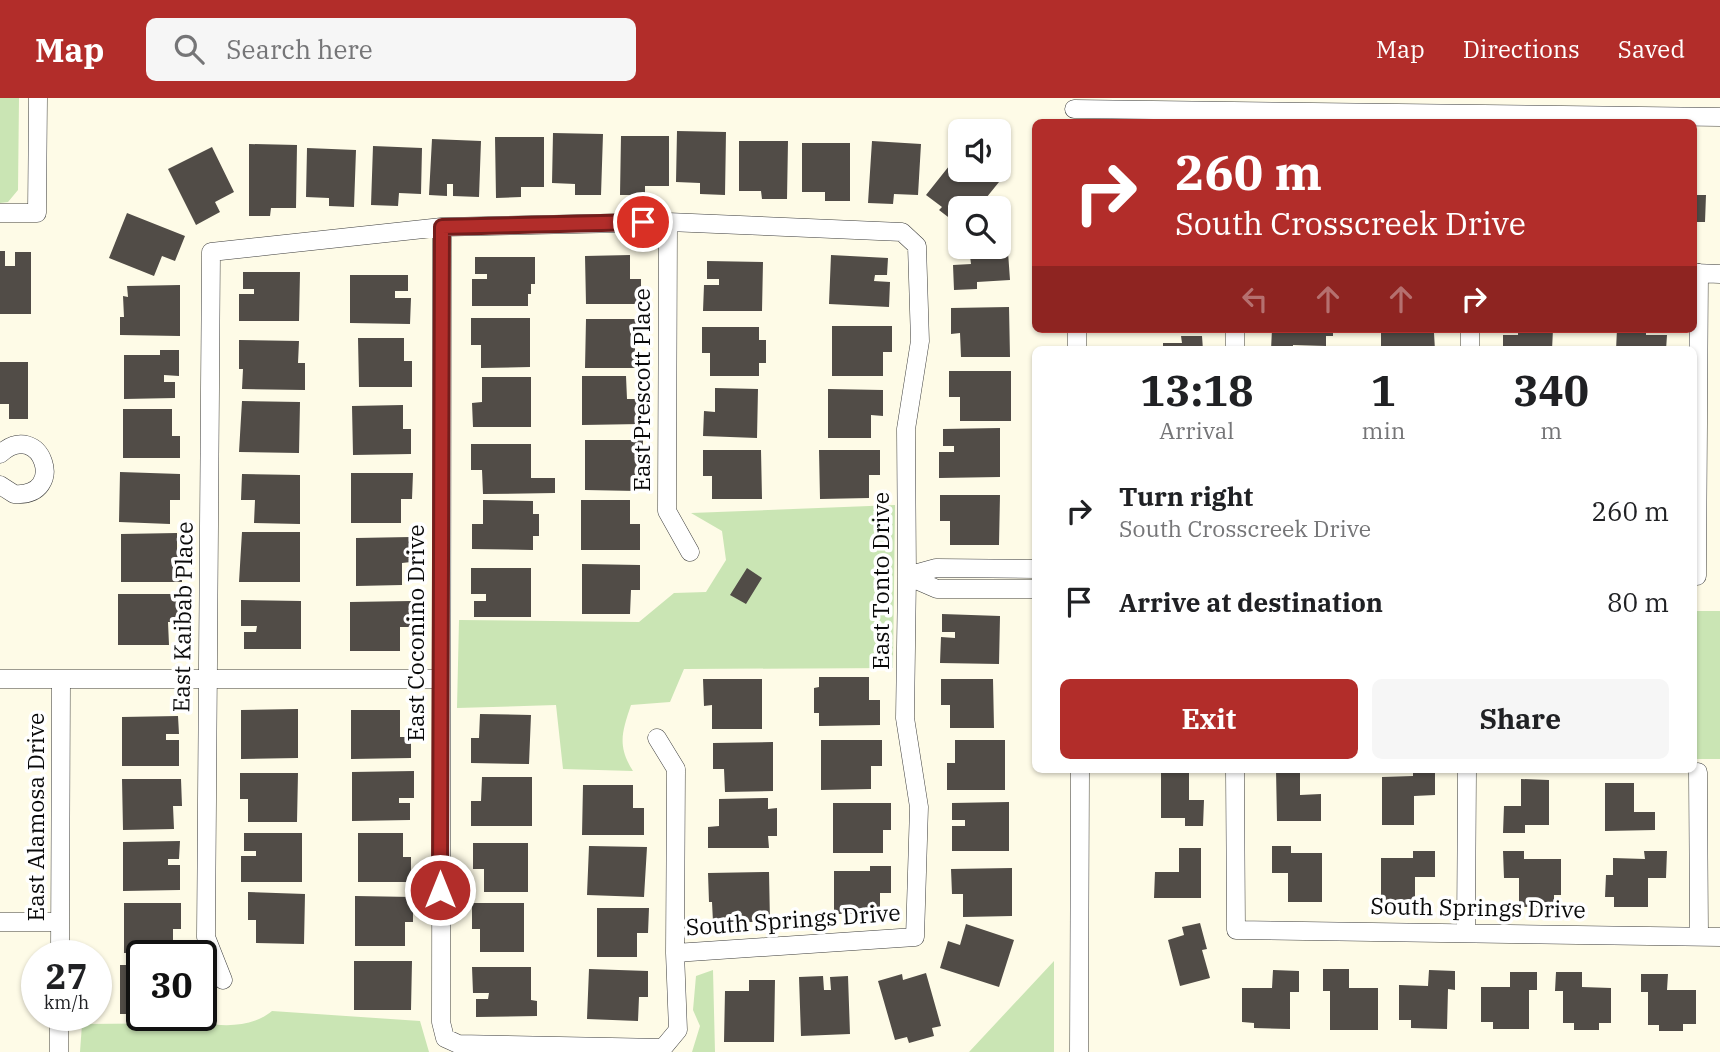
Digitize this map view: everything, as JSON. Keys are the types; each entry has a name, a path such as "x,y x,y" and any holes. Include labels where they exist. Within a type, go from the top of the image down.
{"street":[{"path":"0,213 37,213 38,98"},
{"path":"1075,110 1720,117"},
{"path":"442,227 668,222"},
{"name":"East Tonto Drive","path":"668,222 902,232 917,246 920,341 906,429 905,718 919,807 915,937"},
{"name":"East Prescott Place","path":"668,222 667,511 690,552"},
{"name":"East Kaibab Place","path":"223,979 206,937 211,252 442,227"},
{"name":"East Coconino Drive","path":"442,227 440,1008 444,1038 458,1044 663,1048 678,1030 675,953"},
{"path":"1698,576 1697,273 1720,274"},
{"path":"0,454 8,447 23,444 38,452 45,466 42,482 32,492 14,494 0,485"},
{"path":"907,576 936,569 1032,569"},
{"path":"907,576 937,589 1032,589"},
{"name":"East Alamosa Drive","path":"60,940 61,679"},
{"path":"0,680 440,679"},
{"path":"657,738 676,769 675,953"},
{"path":"1698,772 1699,936"},
{"path":"1079,1052 1080,773"},
{"name":"South Springs Drive","path":"1235,773 1236,930 1720,937"},
{"path":"1465,932 1467,773"},
{"path":"0,922 60,922"},
{"name":"South Springs Drive","path":"675,953 915,937"},
{"path":"59,1052 60,1031"}],"green space":[{"path":"0,98 19,98 18,190 8,202 0,203"},
{"path":"895,505 893,668 684,669 670,702 631,705 625,723 623,746 633,771 563,769 556,705 457,708 459,620 639,622 674,593 706,592 726,560 722,531 691,513"},
{"path":"1697,611 1720,611 1720,759 1697,759"},
{"path":"1054,961 1054,1052 969,1052"},
{"path":"713,970 715,1052 692,1052 700,1026 693,1010 696,976"},
{"path":"272,1011 420,1021 429,1052 80,1052 82,1031 112,1031 112,1024 126,1024 126,1031 217,1031 217,1025 248,1023"}],"building":[{"path":"677,131 726,132 725,195 700,194 700,183 676,182"},
{"path":"553,133 603,134 601,195 575,195 575,184 552,183"},
{"path":"621,136 669,136 669,186 645,186 645,195 620,195"},
{"path":"495,137 544,137 544,187 521,187 521,197 496,198"},
{"path":"432,139 481,141 479,197 453,196 453,184 447,184 447,196 429,195"},
{"path":"739,141 788,141 787,199 762,199 761,191 739,191"},
{"path":"872,141 921,144 918,195 894,194 893,204 868,203"},
{"path":"802,143 850,143 850,201 825,201 825,192 802,192"},
{"path":"249,144 297,145 296,208 271,208 270,216 249,216"},
{"path":"373,146 422,148 421,194 399,193 398,206 371,205"},
{"path":"212,147 234,192 215,202 220,212 196,225 168,169"},
{"path":"307,148 356,150 354,207 329,206 329,198 306,197"},
{"path":"948,167 948,182 999,182 988,196 948,196 948,217 939,210 942,207 926,195"},
{"path":"1697,195 1706,195 1705,222 1697,222"},
{"path":"127,213 185,236 175,261 162,256 154,276 109,258"},
{"path":"0,251 5,251 5,266 15,266 15,252 31,252 31,314 0,314"},
{"path":"630,255 630,279 641,279 641,304 586,304 585,256"},
{"path":"831,255 888,258 887,275 875,275 874,281 890,282 889,307 829,304"},
{"path":"475,257 535,257 535,284 531,284 528,306 472,306 472,279 487,279 487,274 475,274"},
{"path":"970,259 1008,259 1010,280 977,282 977,289 954,290 953,265 971,264"},
{"path":"707,261 763,262 762,311 703,311 704,285 719,285 719,279 707,279"},
{"path":"243,272 300,272 299,321 239,321 239,294 254,294 254,289 243,289"},
{"path":"350,275 408,275 408,291 395,291 395,298 411,298 410,324 350,323"},
{"path":"180,285 180,336 120,335 120,317 124,317 123,296 128,297 127,286"},
{"path":"1009,307 1010,357 961,357 960,333 951,334 951,308"},
{"path":"471,318 530,318 530,367 481,368 481,345 471,345"},
{"path":"586,319 644,319 644,344 635,344 635,368 585,368"},
{"path":"832,326 892,326 892,352 883,352 883,376 832,376"},
{"path":"702,327 759,327 759,340 766,340 766,363 759,363 759,376 710,376 710,353 702,353"},
{"path":"1272,333 1333,333 1333,336 1326,336 1326,346 1271,346"},
{"path":"1381,333 1434,333 1435,346 1381,346"},
{"path":"1553,333 1552,346 1503,346 1503,335"},
{"path":"1617,333 1667,335 1666,346 1616,346"},
{"path":"1181,336 1202,336 1203,346 1163,346 1163,343 1182,343"},
{"path":"358,338 404,338 404,361 412,361 412,387 359,387"},
{"path":"239,340 299,341 298,363 305,363 305,390 242,389 243,369 239,369"},
{"path":"160,350 179,350 179,376 164,375 164,382 175,382 175,398 124,399 124,355 160,355"},
{"path":"0,362 28,362 28,419 9,419 9,404 0,404"},
{"path":"949,371 1011,371 1011,421 960,421 960,397 949,397"},
{"path":"582,376 626,376 627,399 641,399 641,424 582,425"},
{"path":"482,377 531,377 531,427 473,427 472,403 482,402"},
{"path":"715,388 758,389 757,438 703,436 704,411 715,412"},
{"path":"828,389 883,390 883,416 871,415 871,438 828,438"},
{"path":"242,401 300,402 299,453 239,452"},
{"path":"403,405 403,429 411,429 411,454 353,455 352,406"},
{"path":"123,409 172,409 172,436 180,436 180,458 123,458"},
{"path":"1000,428 1000,477 939,478 939,452 954,452 954,446 943,446 943,429"},
{"path":"585,440 643,440 643,466 637,467 637,491 585,490"},
{"path":"471,444 531,444 531,478 555,478 555,493 483,494 482,470 471,470"},
{"path":"703,450 761,450 762,499 712,499 712,476 703,476"},
{"path":"819,450 880,450 880,475 869,475 869,498 820,499"},
{"path":"120,472 180,474 180,500 170,500 170,524 119,522"},
{"path":"351,473 413,473 412,499 401,499 401,523 351,523"},
{"path":"242,474 300,475 300,524 254,523 255,500 241,500"},
{"path":"940,495 1000,495 999,545 950,545 950,521 940,521"},
{"path":"483,500 533,501 533,514 539,514 539,536 533,536 533,550 472,549 472,524 483,524"},
{"path":"581,500 630,500 630,524 640,524 640,550 581,550"},
{"path":"242,532 300,532 300,582 239,582"},
{"path":"177,533 182,582 121,582 121,534"},
{"path":"411,537 411,562 402,563 402,585 356,586 356,538"},
{"path":"582,564 640,565 640,590 631,590 630,614 582,614"},
{"path":"471,568 531,568 531,617 474,617 474,601 486,601 486,594 471,594"},
{"path":"747,568 762,578 746,604 730,595"},
{"path":"118,594 180,594 180,622 168,622 169,645 118,645"},
{"path":"241,600 301,601 301,649 244,649 244,632 256,632 257,626 241,626"},
{"path":"411,601 412,627 400,627 400,651 350,651 350,602"},
{"path":"942,614 1000,616 999,664 940,663 941,637 955,638 955,632 942,632"},
{"path":"819,677 869,677 869,700 880,700 880,725 819,726 819,713 814,713 814,688 819,687"},
{"path":"703,679 762,679 762,729 712,729 712,705 704,706"},
{"path":"941,679 993,679 994,728 950,728 950,705 941,705"},
{"path":"298,709 298,758 241,759 241,710"},
{"path":"351,710 400,710 400,737 411,737 411,758 351,759"},
{"path":"480,714 531,715 529,764 471,763 471,738 479,738"},
{"path":"178,716 179,734 166,734 166,740 179,740 179,766 122,766 122,717"},
{"path":"821,740 882,740 882,766 871,766 871,789 821,790"},
{"path":"955,740 1005,740 1005,790 947,790 947,763 955,763"},
{"path":"773,742 773,791 725,792 724,769 713,769 713,743"},
{"path":"414,771 414,798 399,798 399,803 410,803 410,820 352,821 352,772"},
{"path":"240,773 298,773 297,822 248,822 248,799 240,799"},
{"path":"1161,773 1189,773 1189,800 1204,800 1203,826 1185,826 1185,818 1161,818"},
{"path":"1276,773 1300,773 1300,795 1321,794 1321,821 1277,821"},
{"path":"1413,773 1435,773 1435,795 1414,796 1414,825 1382,825 1382,777 1413,776"},
{"path":"482,777 532,777 532,826 471,826 471,801 481,801"},
{"path":"122,779 181,779 182,806 173,806 174,829 123,830"},
{"path":"1521,779 1549,780 1549,825 1525,825 1525,833 1503,833 1504,806 1521,806"},
{"path":"1605,783 1634,783 1634,812 1655,812 1655,830 1605,831"},
{"path":"583,785 633,785 633,808 644,808 644,835 582,835"},
{"path":"768,798 768,809 777,808 777,836 768,836 769,848 708,848 708,827 719,826 719,799"},
{"path":"1009,802 1009,851 952,851 952,826 965,826 965,820 952,820 952,803"},
{"path":"833,803 891,803 891,830 883,830 883,853 833,853"},
{"path":"244,833 302,833 302,882 241,882 241,856 256,856 256,851 244,851"},
{"path":"358,833 403,833 403,857 411,857 411,882 358,882"},
{"path":"180,841 179,859 168,859 168,865 180,865 180,890 123,891 123,842"},
{"path":"473,843 528,843 528,892 484,892 484,869 473,869"},
{"path":"589,846 647,847 644,897 587,895"},
{"path":"1272,846 1291,846 1291,853 1322,853 1322,902 1288,902 1288,873 1272,873"},
{"path":"1179,848 1201,848 1201,898 1154,898 1155,872 1179,872"},
{"path":"1413,851 1435,851 1435,877 1415,877 1415,906 1381,907 1381,858 1413,858"},
{"path":"1503,851 1524,851 1524,859 1561,859 1561,895 1554,895 1554,907 1519,907 1519,878 1504,878"},
{"path":"1644,851 1667,851 1666,878 1648,878 1648,907 1614,907 1614,897 1605,897 1606,875 1613,875 1613,858 1645,859"},
{"path":"870,866 891,866 891,893 880,893 880,914 834,914 834,871 870,871"},
{"path":"1012,868 1012,916 963,917 963,894 952,894 951,869"},
{"path":"769,872 770,922 713,922 708,873"},
{"path":"248,892 305,894 304,944 256,943 256,920 248,920"},
{"path":"355,896 413,897 413,922 405,922 405,946 355,946"},
{"path":"124,903 181,903 181,929 173,929 173,940 126,940 124,953"},
{"path":"472,903 524,903 524,952 480,952 480,929 472,929"},
{"path":"597,908 649,908 648,933 637,933 637,957 597,957"},
{"path":"1200,923 1207,949 1202,950 1210,978 1180,986 1168,940 1184,935 1182,927"},
{"path":"966,924 1014,940 999,987 940,968 948,941 960,945"},
{"path":"354,961 412,961 411,1010 354,1010"},
{"path":"120,965 126,965 126,1014 120,1014"},
{"path":"472,967 531,967 531,1000 537,1001 537,1016 476,1017 476,999 488,999 489,993 473,993"},
{"path":"589,969 648,971 648,997 639,997 638,1021 587,1019"},
{"path":"1323,969 1349,969 1349,988 1378,988 1378,1030 1330,1030 1330,991 1323,991"},
{"path":"1273,970 1299,971 1299,992 1290,992 1290,1029 1254,1028 1254,1023 1242,1022 1242,988 1272,988"},
{"path":"1429,970 1455,971 1455,990 1448,989 1447,1029 1411,1028 1411,1020 1399,1020 1399,985 1428,986"},
{"path":"1510,972 1537,972 1537,990 1529,990 1529,1029 1493,1029 1493,1022 1481,1022 1481,987 1510,987"},
{"path":"1556,972 1582,972 1582,987 1611,988 1611,1023 1599,1023 1599,1030 1574,1030 1574,1023 1563,1023 1563,991 1555,991"},
{"path":"926,973 941,1026 932,1028 934,1036 909,1043 907,1037 895,1040 878,981 902,974 903,980"},
{"path":"1641,974 1668,974 1667,990 1696,990 1696,1024 1683,1024 1683,1031 1659,1031 1659,1025 1648,1025 1648,992 1641,992"},
{"path":"823,976 824,990 831,990 830,977 848,976 850,1034 801,1036 799,977"},
{"path":"749,980 775,980 774,1042 724,1042 725,991 749,991"}],"route":[{"path":"440,890 442,227 643,222"}]}
